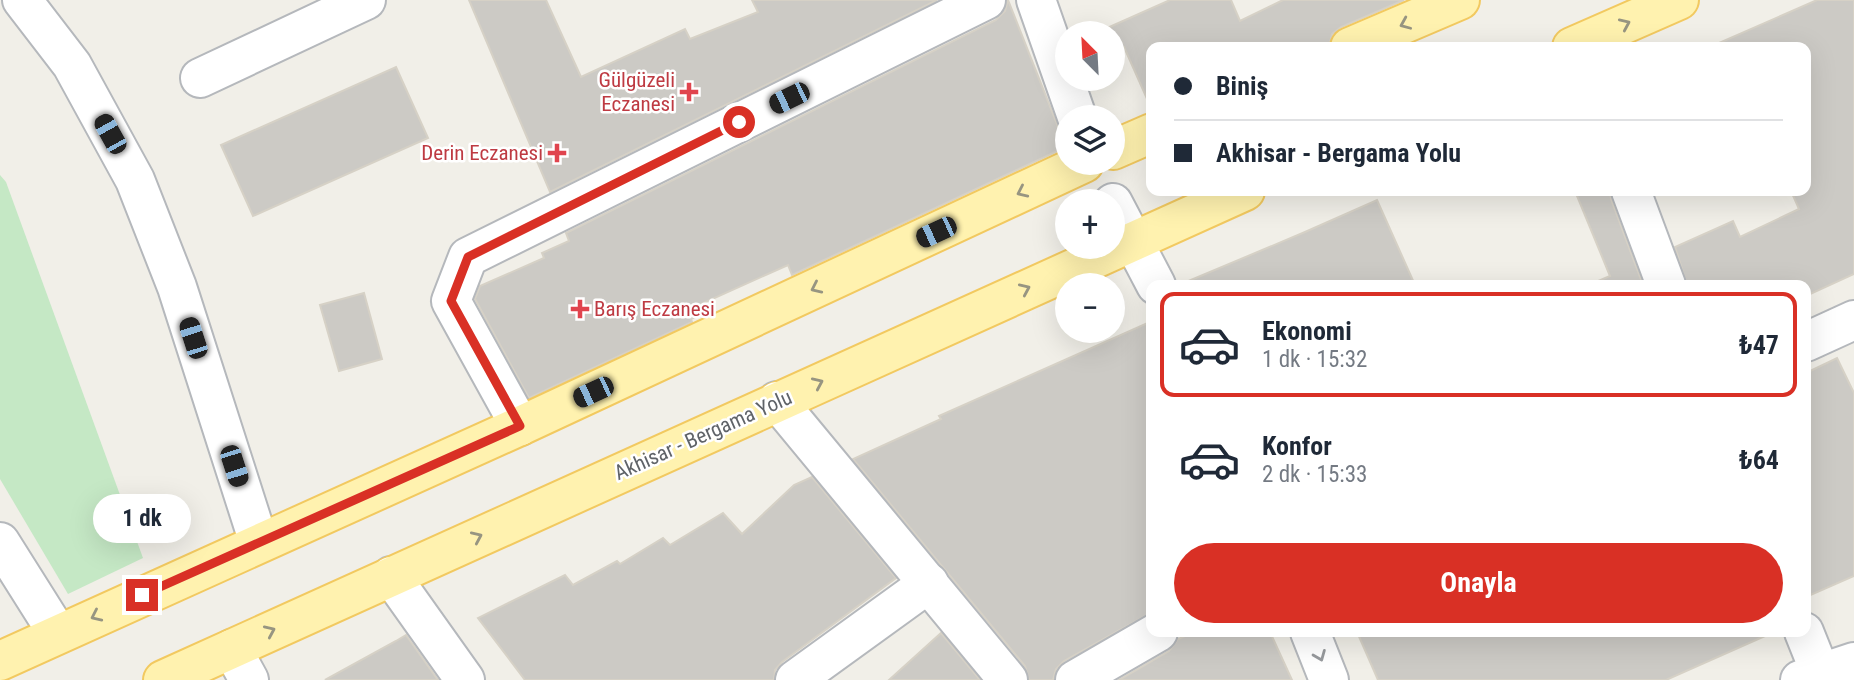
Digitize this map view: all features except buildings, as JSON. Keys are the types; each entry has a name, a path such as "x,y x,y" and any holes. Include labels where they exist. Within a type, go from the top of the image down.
{"main road":[{"path":"1362,42 1460,0"},
{"path":"1585,42 1679,0"},
{"path":"1125,145 1146,136"},
{"path":"0,661 520,426 1058,175"},
{"name":"Akhisar - Bergama Yolu","path":"163,680 240,664 391,576 1233,196"}],"street":[{"path":"22,0 72,65 135,180 177,287 259,543"},
{"path":"201,78 366,0"},
{"path":"520,426 451,301 468,257 986,0"},
{"path":"1036,0 1073,105"},
{"path":"1633,196 1664,280"},
{"path":"1125,228 1153,280"},
{"path":"1811,340 1854,320"},
{"path":"777,401 1008,680"},
{"path":"0,542 58,634"},
{"path":"391,576 466,680"},
{"path":"795,680 929,583"},
{"path":"1075,680 1149,637"},
{"path":"1312,637 1329,680"},
{"path":"1807,637 1825,671"}],"green space":[{"path":"0,175 6,182 143,558 68,594 0,479"}],"place":[{"name":"Gülgüzeli Eczanesi","path":"689,92"},
{"name":"Derin Eczanesi","path":"557,153"},
{"name":"Barış Eczanesi","path":"580,309"}],"route":[{"path":"142,595 520,426 451,301 468,257 739,122"}]}
